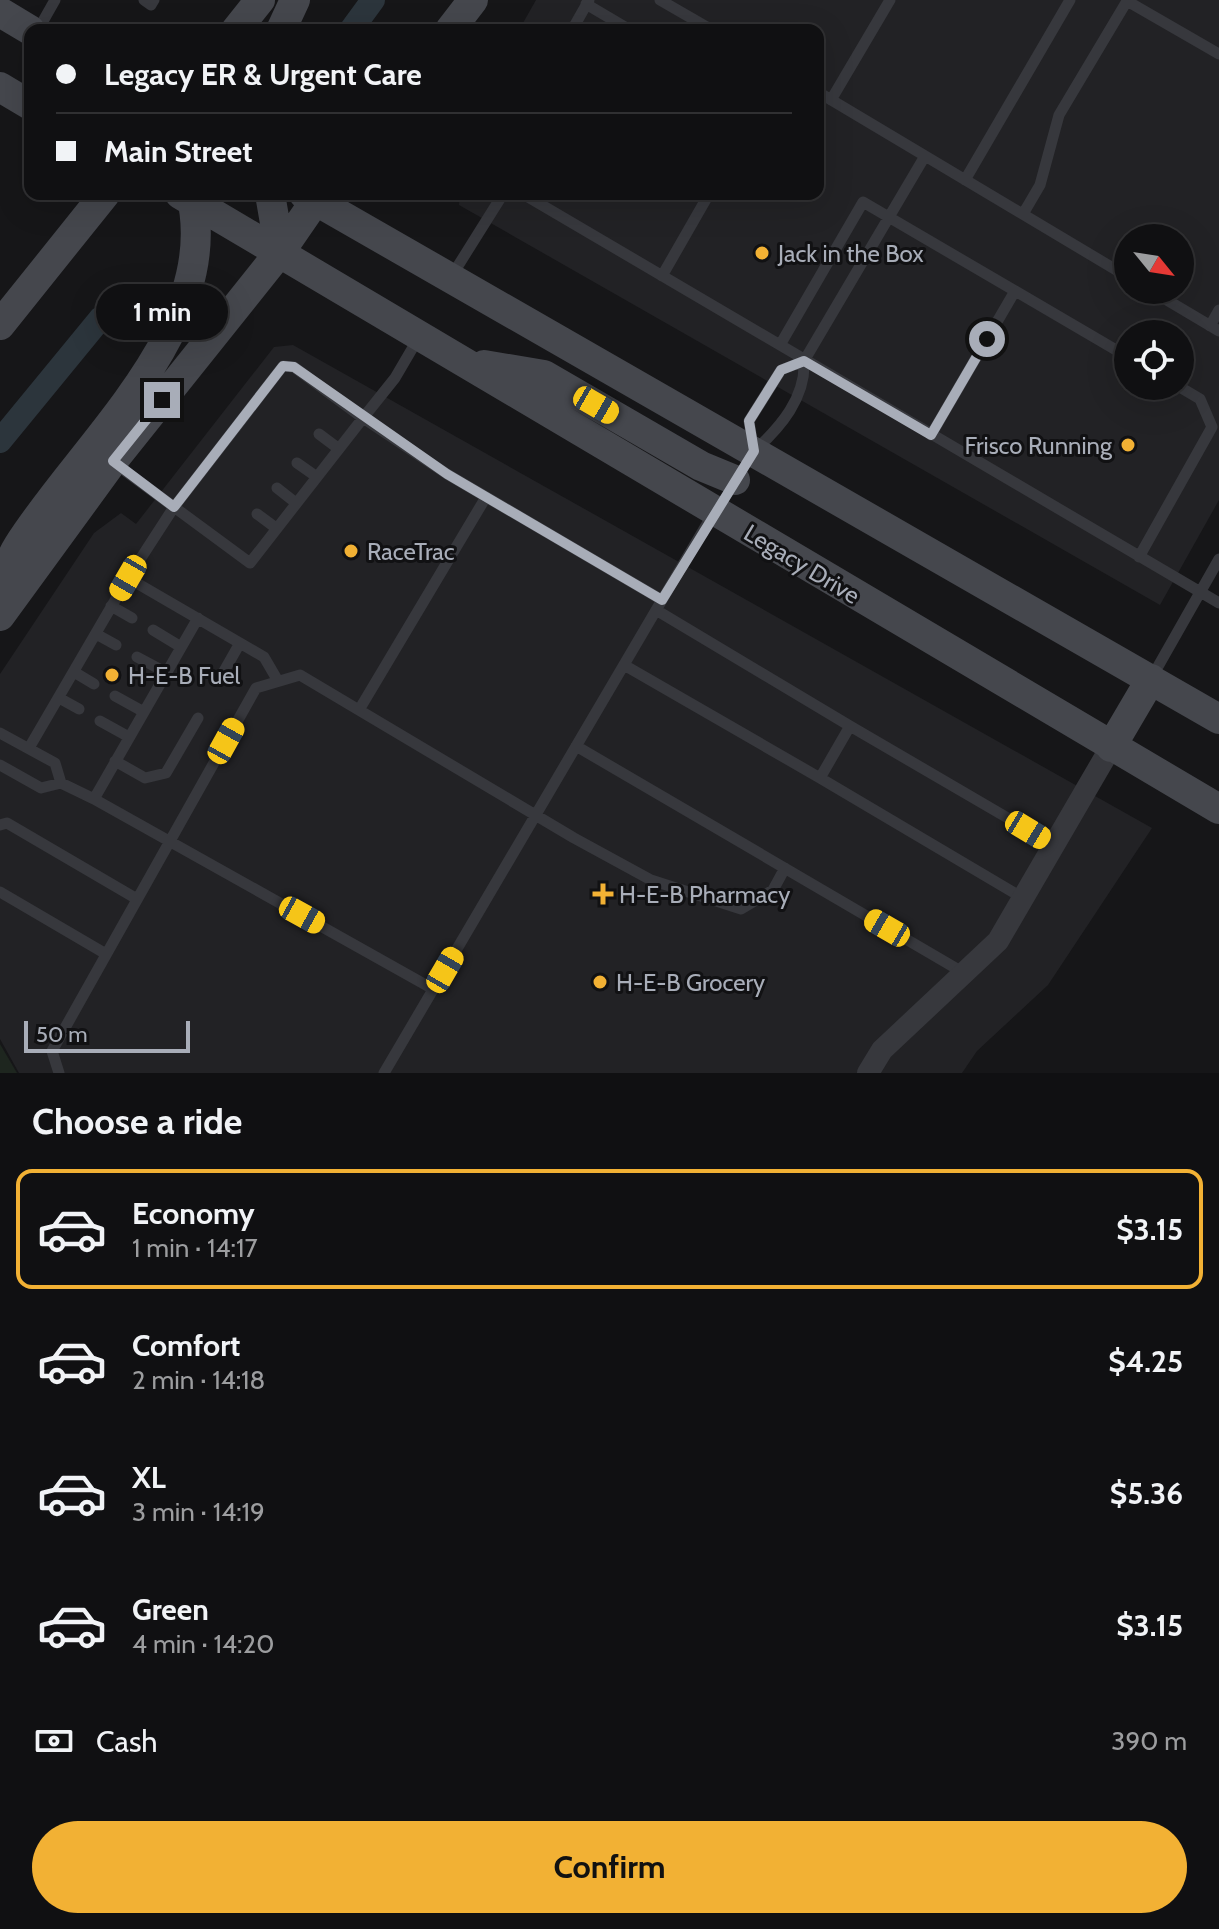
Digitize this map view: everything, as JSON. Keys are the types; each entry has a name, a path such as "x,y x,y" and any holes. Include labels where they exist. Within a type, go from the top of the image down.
{"main road":[{"path":"241,24 260,0"},
{"path":"284,24 295,0"},
{"path":"455,24 473,0"},
{"path":"0,12 24,26"},
{"path":"0,87 24,101"},
{"path":"0,325 100,200"},
{"path":"0,598 16,548 142,375 181,315 191,282 188,200"},
{"name":"Legacy Drive","path":"195,200 714,512 1219,809"},
{"path":"271,200 280,252"},
{"path":"0,616 113,461 280,252 311,200"},
{"path":"320,200 1219,719"},
{"path":"462,362 544,375 701,466 735,480"},
{"path":"714,512 754,451"},
{"path":"1111,747 1151,679"}],"street":[{"path":"868,1073 882,1050 998,941 1111,747"}],"lane":[{"path":"41,24 55,0"},
{"path":"144,0 151,5 154,0"},
{"path":"660,0 702,24"},
{"path":"831,100 890,0"},
{"path":"965,180 1070,0"},
{"path":"1023,214 1040,185 1059,115 1127,0 1219,54"},
{"path":"575,24 587,2 621,24"},
{"path":"824,96 1114,269"},
{"path":"754,451 776,432 805,383 804,361 925,156"},
{"path":"451,278 499,200"},
{"path":"533,200 1219,603"},
{"path":"662,276 706,200"},
{"path":"780,345 863,202 1114,349"},
{"path":"931,435 1015,291"},
{"path":"1174,304 1214,328 1219,310"},
{"path":"113,461 250,563 395,378 420,336"},
{"path":"754,451 749,421 781,370 804,361"},
{"path":"29,748 111,606 174,507 208,474 222,446 247,424 269,395 283,366 294,367 363,418 850,726 1054,845"},
{"path":"1139,557 1212,427 1200,399 1194,395"},
{"path":"319,434 339,449"},
{"path":"222,446 232,454"},
{"path":"297,463 317,477"},
{"path":"277,488 296,503"},
{"path":"359,710 486,497"},
{"path":"384,1073 714,512"},
{"path":"257,514 276,528"},
{"path":"1151,679 1219,559"},
{"path":"128,578 264,657 278,681"},
{"path":"111,606 132,618"},
{"path":"94,799 198,618"},
{"path":"153,630 181,647"},
{"path":"96,634 116,645"},
{"path":"219,680 240,643"},
{"path":"137,657 167,673"},
{"path":"624,665 1023,898"},
{"path":"74,672 94,684"},
{"path":"59,1073 52,1051 106,954 256,688 278,681 300,675 651,880 741,909 773,890 785,868"},
{"path":"115,696 144,712"},
{"path":"59,698 79,709"},
{"path":"115,761 145,778 166,773 198,718"},
{"path":"100,721 129,737"},
{"path":"820,778 850,726"},
{"path":"0,733 55,763 61,783"},
{"path":"576,746 964,973"},
{"path":"0,765 41,788 61,783 94,799 433,989"},
{"path":"0,825 7,823 137,899"},
{"path":"0,892 106,954"}],"shaded area":[{"path":"536,0 1219,0 1219,500 1160,605 459,205 459,200 824,200 824,24 522,24"},
{"path":"293,345 1152,828 1048,985 977,1051 962,1073 19,1073 0,1039 0,674 94,533 121,513 136,524 274,347"},
{"path":"0,1044 17,1073 0,1073"}],"waterway":[{"path":"355,24 373,0"},
{"path":"0,441 100,319"}],"place":[{"name":"Jack in the Box","path":"762,253"},
{"name":"Frisco Running","path":"1128,445"},
{"name":"RaceTrac","path":"351,551"},
{"name":"H-E-B Fuel","path":"112,675"},
{"name":"H-E-B Pharmacy","path":"603,894"},
{"name":"H-E-B Grocery","path":"600,982"}],"route":[{"path":"162,400 113,461 174,507 283,366 294,367 447,474 662,600 754,451 749,421 781,370 804,361 931,435 987,339"}]}
